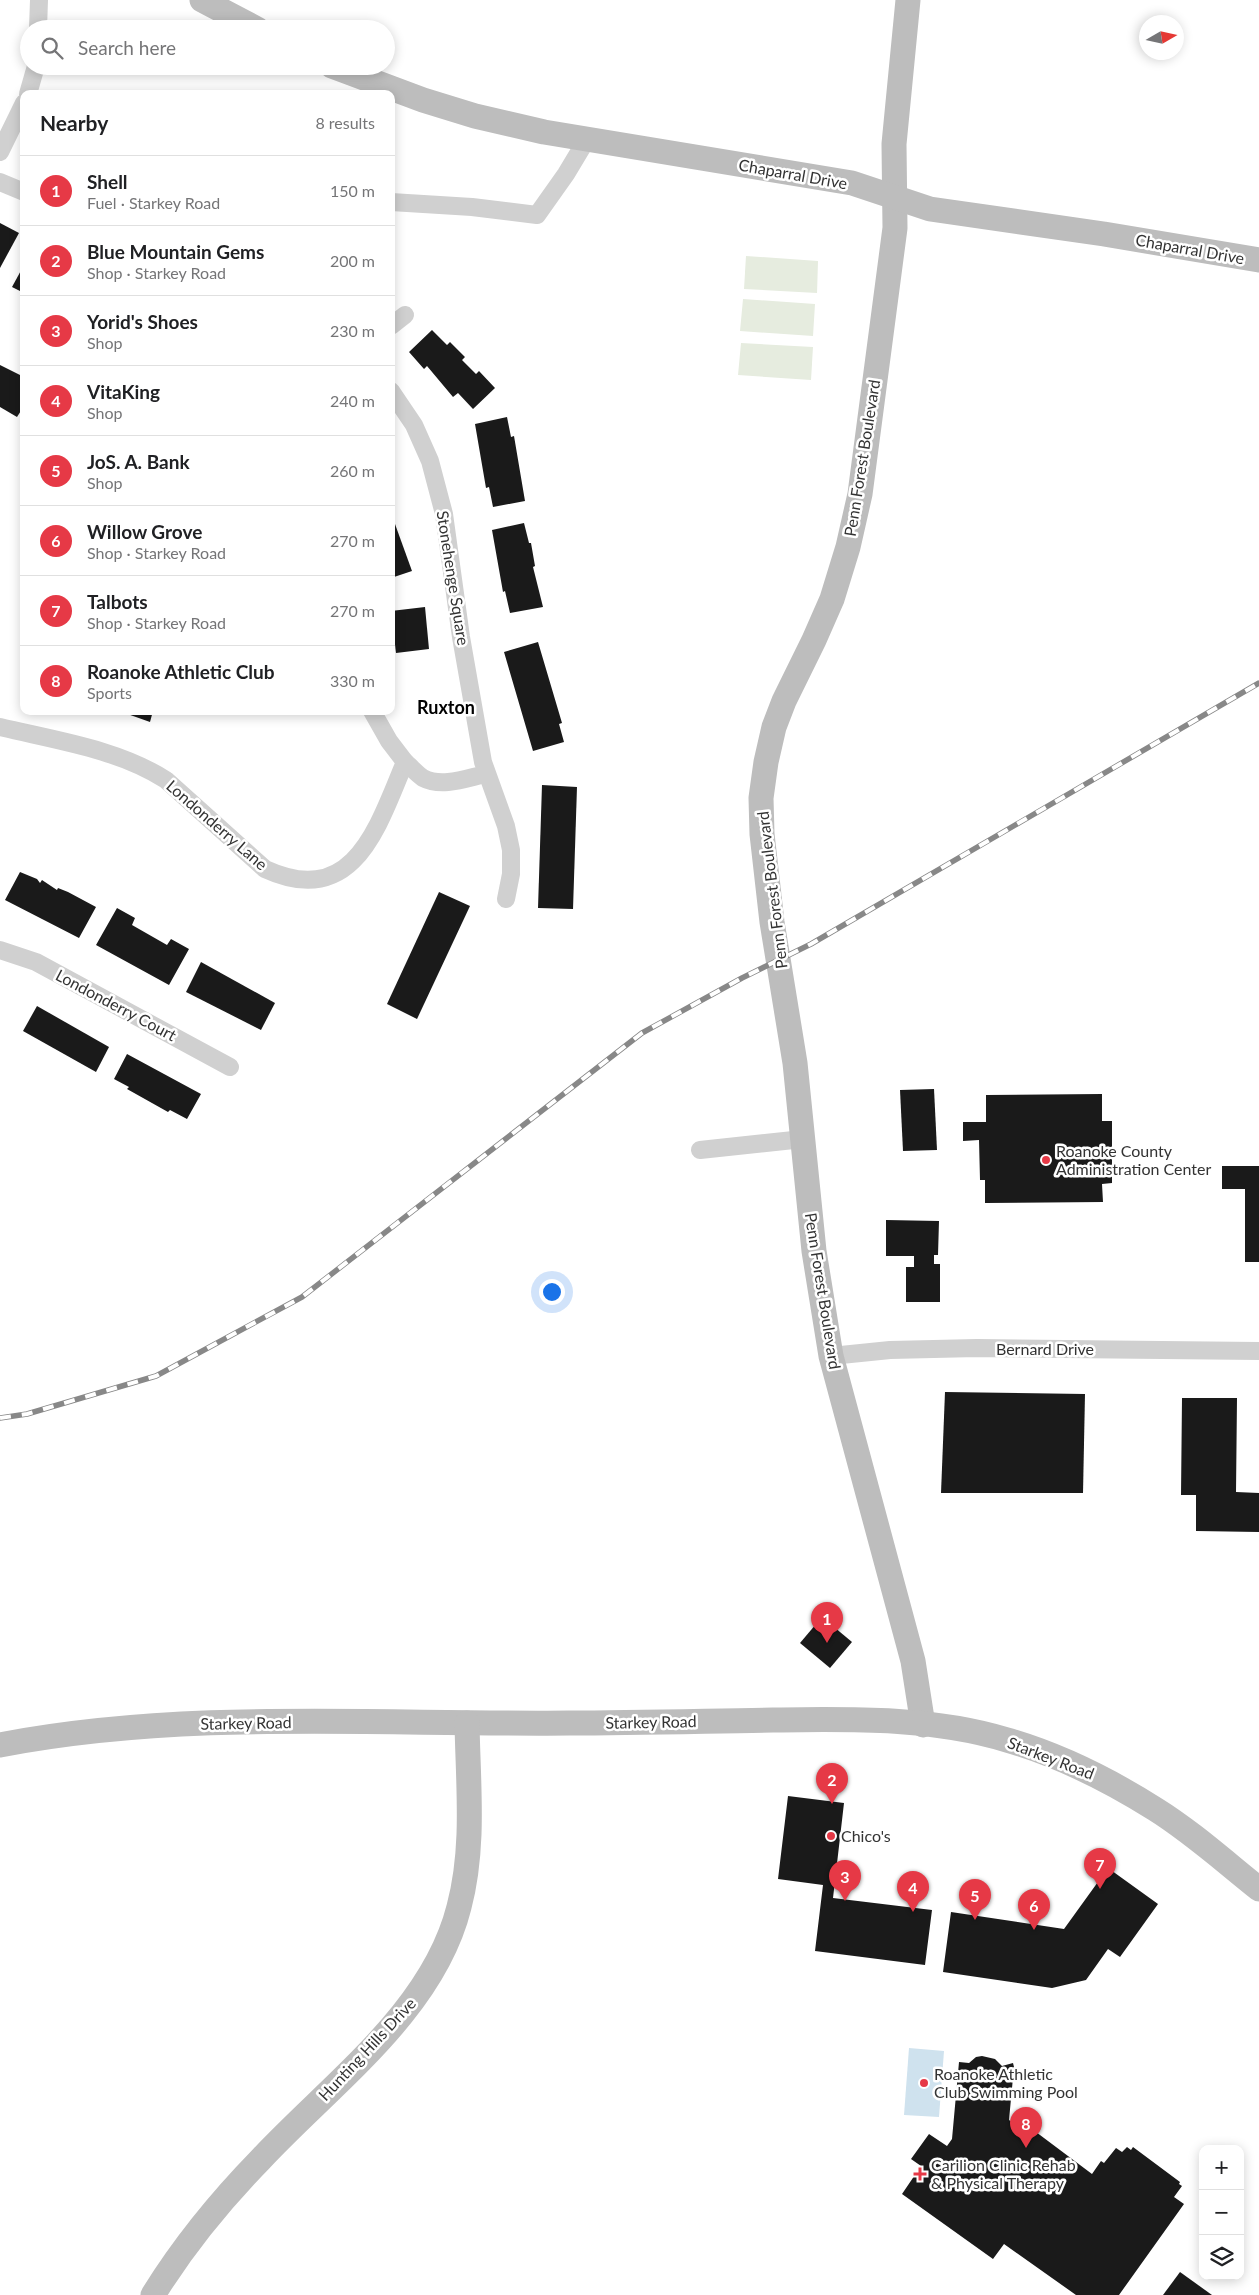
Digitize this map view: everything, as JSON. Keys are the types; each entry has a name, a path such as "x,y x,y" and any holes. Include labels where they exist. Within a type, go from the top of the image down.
{"street":[{"path":"38,20 39,0"},
{"path":"202,0 240,20"},
{"name":"Penn Forest Boulevard","path":"908,0 894,144 894,228 860,494 848,547 832,599 784,701 774,728 766,762 761,798 762,834 772,922 794,1054 814,1251 831,1356 913,1661 923,1725"},
{"path":"29,90 33,75"},
{"name":"Chaparral Drive","path":"353,75 395,90"},
{"name":"Chaparral Drive","path":"395,90 466,113 544,132 852,184 930,209 1104,234 1259,260"},
{"path":"0,152 20,111"},
{"path":"395,202 472,207 537,215 566,174 587,139"},
{"path":"0,182 20,190"},
{"path":"395,323 405,315"},
{"name":"Stonehenge Square","path":"395,397 414,425 430,461 444,514 461,637 486,774 506,826 511,850 511,874 506,898"},
{"path":"374,715 389,741 405,762 422,778 435,782 445,782 486,774"},
{"name":"Londonderry Lane","path":"0,726 123,758 148,768 166,780 265,869 284,878 301,880 323,877 340,870 356,859 368,845 379,825 405,762"},
{"name":"Londonderry Court","path":"0,950 36,962 230,1067"},
{"path":"700,1150 802,1139"},
{"name":"Bernard Drive","path":"831,1356 890,1350 977,1348 1259,1351"},
{"name":"Starkey Road","path":"0,1745 115,1729 200,1723 850,1720 962,1728 1009,1740 1057,1757 1107,1780 1158,1810 1259,1889"},
{"name":"Hunting Hills Drive","path":"153,2295 171,2266 203,2222 261,2159 374,2046 416,1997 430,1976 447,1943 459,1909 466,1881 469,1845 467,1723"}],"shaded area":[{"path":"746,256 818,261 817,293 744,289"},
{"path":"743,299 815,304 813,336 740,331"},
{"path":"741,343 813,347 811,380 738,375"}],"water":[{"name":"Roanoke Athletic Club Swimming Pool","path":"909,2048 944,2051 939,2117 904,2115"}],"building":[{"path":"0,223 19,233 0,268"},
{"path":"20,272 20,291 12,287"},
{"path":"432,330 447,345 450,342 465,357 462,360 476,374 479,371 495,388 473,409 458,393 453,397 427,366 424,369 409,352"},
{"path":"0,365 20,375 20,412 17,417 0,407"},
{"path":"507,417 511,437 514,436 525,501 493,507 489,487 486,488 475,424"},
{"path":"524,523 529,543 531,543 535,566 533,567 543,607 510,613 505,591 503,592 492,530"},
{"path":"395,524 412,571 395,577"},
{"path":"425,607 429,649 396,653 395,611"},
{"path":"538,642 562,723 559,724 564,742 533,751 504,652"},
{"path":"130,715 152,715 150,722"},
{"path":"542,785 577,787 573,909 538,908"},
{"path":"20,872 37,879 40,883 42,880 57,890 58,888 68,892 96,907 79,938 5,900"},
{"path":"439,892 470,906 417,1019 387,1004"},
{"path":"117,908 135,918 132,925 167,945 171,939 189,949 169,985 96,945"},
{"path":"201,962 275,1003 261,1030 186,992"},
{"path":"37,1006 109,1047 96,1072 23,1031"},
{"path":"127,1054 201,1094 187,1119 170,1110 168,1112 127,1089 129,1087 114,1079"},
{"path":"934,1089 937,1150 903,1151 900,1090"},
{"name":"Roanoke County Administration Center","path":"1102,1094 1102,1121 1112,1121 1112,1183 1102,1184 1103,1202 985,1203 985,1180 980,1180 979,1140 963,1141 963,1122 986,1122 986,1095"},
{"path":"1222,1166 1259,1166 1259,1262 1245,1262 1245,1189 1222,1189"},
{"path":"886,1220 939,1221 938,1255 934,1255 934,1264 940,1264 940,1302 906,1302 906,1267 914,1267 914,1256 886,1256"},
{"path":"945,1392 1085,1394 1083,1493 941,1493"},
{"path":"1182,1398 1237,1398 1236,1492 1259,1493 1259,1532 1196,1531 1196,1495 1181,1495"},
{"path":"822,1617 852,1642 830,1668 800,1643"},
{"path":"788,1796 844,1803 833,1898 932,1910 925,1965 815,1951 823,1885 778,1879"},
{"path":"1108,1868 1158,1904 1120,1957 1108,1949 1086,1980 1052,1988 943,1972 951,1912 1064,1929"},
{"path":"982,2056 995,2059 1002,2066 1013,2063 1009,2120 1032,2137 1036,2132 1092,2174 1101,2161 1104,2163 1116,2148 1122,2152 1127,2147 1131,2150 1133,2147 1180,2182 1179,2184 1182,2186 1174,2197 1184,2204 1119,2295 1076,2295 1004,2244 993,2259 902,2194 921,2166 911,2159 929,2134 947,2146 952,2139 959,2062 969,2063 976,2057"},
{"path":"1180,2272 1212,2295 1163,2295"}],"railway":[{"path":"0,1418 27,1414 156,1376 302,1297 642,1033 742,978 811,944 1259,683"}],"place":[{"name":"Roanoke County Administration Center","path":"1046,1160"},
{"name":"Shell","path":"827,1643"},
{"name":"Blue Mountain Gems","path":"832,1804"},
{"name":"Chico's","path":"831,1836"},
{"name":"Talbots","path":"1100,1889"},
{"name":"Yorid's Shoes","path":"845,1901"},
{"name":"VitaKing","path":"913,1912"},
{"name":"JoS. A. Bank","path":"975,1920"},
{"name":"Willow Grove","path":"1034,1930"},
{"name":"Roanoke Athletic Club Swimming Pool","path":"924,2083"},
{"name":"Roanoke Athletic Club","path":"1026,2148"},
{"name":"Carilion Clinic Rehab & Physical Therapy","path":"920,2174"}],"district":[{"name":"Ruxton","path":"446,708"}]}
